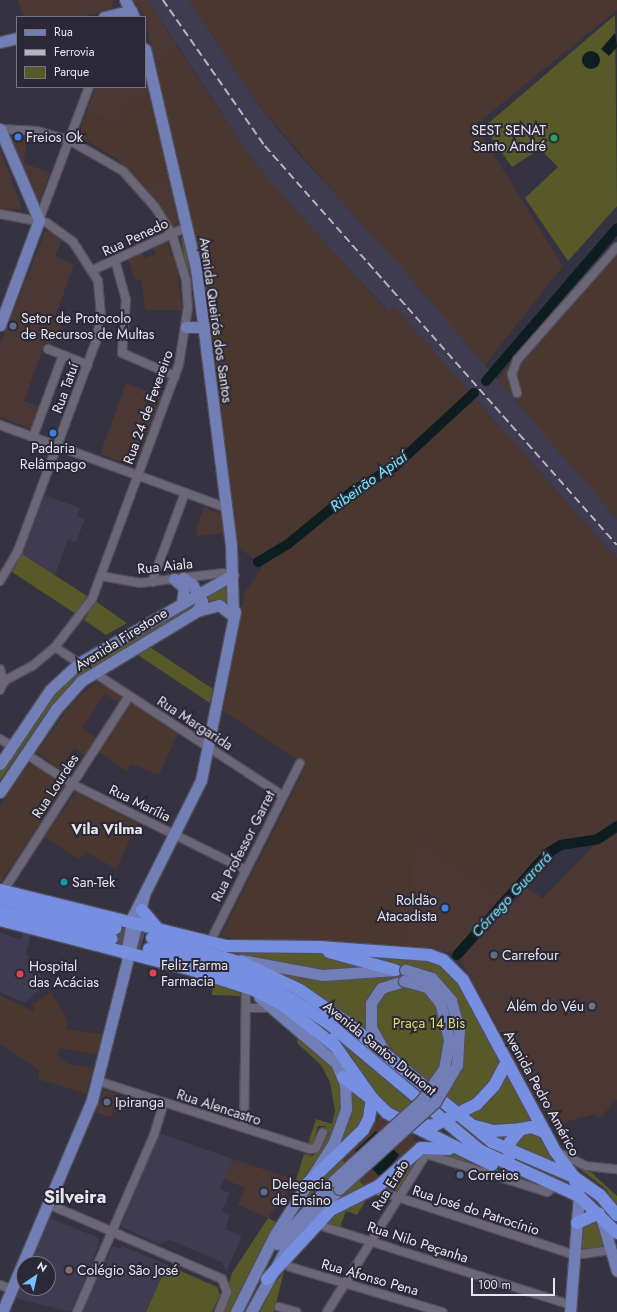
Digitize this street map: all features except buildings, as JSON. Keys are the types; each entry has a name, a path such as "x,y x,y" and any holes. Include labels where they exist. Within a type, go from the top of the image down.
{"highway":[{"name":"Avenida Santos Dumont","path":"1,893 111,933 127,955 154,960 243,988 282,1004 335,1046"},
{"path":"142,910 154,939"},
{"name":"Avenida Santos Dumont","path":"0,911 111,933"},
{"name":"Avenida Santos Dumont","path":"0,920 111,933 134,924 154,939 236,972 306,1008 445,1120 481,1151 516,1170 557,1185 579,1196 617,1233"},
{"path":"154,939 150,936 147,944 149,954 154,960"},
{"name":"Avenida Santos Dumont","path":"154,939 210,942 242,948 302,948 429,955 450,964"},
{"name":"Avenida Santos Dumont","path":"154,939 226,958 300,990 388,1056 470,1125 508,1151 574,1177"},
{"path":"302,948 402,974"},
{"name":"Avenida Pedro Américo","path":"450,964 463,980 555,1151 574,1177 579,1196"},
{"path":"306,1008 372,1098 369,1118 363,1130 307,1184"},
{"path":"410,1126 425,1127 445,1120 485,1096 507,1062"},
{"path":"343,1077 372,1098 387,1113 460,1151 500,1168 516,1170 508,1151 521,1129"},
{"path":"470,1125 490,1130 521,1129 531,1127 544,1132"},
{"path":"267,1279 331,1210 385,1181 421,1148 460,1151"},
{"path":"574,1177 600,1195 617,1215"},
{"path":"577,1223 599,1214"}],"main road":[{"path":"115,16 132,14 125,0"},
{"path":"0,42 16,38"},
{"name":"Avenida Queirós dos Santos","path":"2,1312 98,1081 134,924 144,895 201,780 209,748 233,616 232,575 227,508 204,326 187,227 146,53"},
{"path":"0,129 39,220 0,325"},
{"path":"186,327 204,326"},
{"name":"Avenida Firestone","path":"0,764 50,690 80,663 198,593 232,575"},
{"path":"178,578 198,593 202,602 197,611"},
{"path":"178,578 184,587 182,603"},
{"name":"Avenida Firestone","path":"0,792 62,700 93,672 197,611 219,605 233,616"},
{"name":"Avenida Queirós dos Santos","path":"134,924 142,910 144,895"},
{"path":"226,958 322,975 402,974 432,978 451,1000 460,1034 457,1065 435,1102 296,1219 256,1272"},
{"path":"388,1056 372,1033 369,1009 381,988 402,974"},
{"path":"236,1312 256,1272 342,1124 347,1100 343,1077 329,1053 275,1008 243,988"},
{"path":"251,1312 267,1279 292,1238 336,1185"},
{"path":"571,1308 579,1196"},
{"path":"599,1214 617,1271"}],"street":[{"path":"0,214 39,220 89,88"},
{"name":"Rua 24 de Fevereiro","path":"0,129 37,131 69,140 123,171 155,207 172,234 186,280 186,327 175,376 101,576 87,607 55,646 32,666 2,682"},
{"name":"Rua Tatuí","path":"0,581 16,557 88,365 101,317 100,291 93,270 68,237 39,220"},
{"name":"Rua Penedo","path":"93,270 187,227"},
{"path":"517,393 512,374 517,360 617,247"},
{"path":"116,260 126,300 122,353 175,376"},
{"path":"48,349 88,365"},
{"path":"33,437 63,355"},
{"path":"0,424 227,508"},
{"path":"152,582 185,493"},
{"name":"Rua Aiala","path":"101,576 125,582 152,582 223,572 232,575"},
{"path":"55,646 80,663"},
{"path":"0,670 2,682 0,690"},
{"name":"Rua Margarida","path":"93,672 283,796"},
{"name":"Rua Lourdes","path":"1,893 129,696"},
{"path":"0,739 12,746"},
{"name":"Rua Marília","path":"26,754 72,784 246,870"},
{"name":"Rua Professor Garret","path":"210,942 300,763"},
{"path":"243,988 247,1008 244,1128"},
{"path":"247,1008 275,1008"},
{"name":"Rua Alencastro","path":"98,1081 310,1149 316,1148 323,1132"},
{"path":"77,1312 112,1232 164,1102"},
{"path":"555,1151 586,1166 617,1169"},
{"name":"Rua Erato","path":"327,1312 397,1198 426,1154 547,1192 557,1185"},
{"name":"Rua José do Patrocínio","path":"370,1188 575,1255"},
{"path":"48,1204 222,1279 227,1292 219,1312"},
{"name":"Rua Nilo Peçanha","path":"325,1227 571,1308"},
{"path":"575,1255 611,1250"},
{"name":"Rua Afonso Pena","path":"290,1267 442,1312"},
{"path":"0,1284 11,1289"},
{"path":"279,1307 296,1312"}],"shaded area":[{"path":"17,0 114,0 110,10 85,16 24,16"},
{"path":"133,0 148,0 179,49 155,63 146,16 144,16"},
{"path":"148,0 189,0 258,105 295,150 393,258 617,519 617,559 394,307 388,311 286,200 249,155"},
{"path":"189,0 617,0 617,10 475,125 563,266 484,366 258,105"},
{"path":"615,33 617,47 609,56 601,49"},
{"path":"179,49 249,155 286,199 387,311 394,307 617,559 617,820 593,836 553,845 502,896 412,836 407,946 321,940 240,941 221,935 306,766 223,711 245,592 263,566 238,547 204,271 155,63"},
{"path":"587,51 595,51 600,56 598,67 595,69 587,69 582,64 582,56"},
{"path":"146,83 149,96 126,101 118,124 86,113 96,88 146,88"},
{"path":"149,96 169,178 142,184 116,158 78,136 86,113 118,124 126,101"},
{"path":"12,133 27,135 24,163 50,173 38,204 9,136"},
{"path":"0,149 22,208 21,210 0,209"},
{"path":"169,178 180,224 174,228 142,184"},
{"path":"47,227 63,238 55,256 74,264 53,323 61,325 51,345 45,343 24,401 40,407 31,429 0,417 0,344"},
{"path":"167,242 177,266 182,310 145,310 141,279 135,280 128,259 142,253 144,258 156,254 153,248"},
{"path":"617,245 617,519 496,381 523,345"},
{"path":"126,383 162,397 134,467 100,454"},
{"path":"44,495 80,508 77,516 85,519 76,542 68,540 55,575 22,554"},
{"path":"204,507 221,514 224,533 197,536 196,528"},
{"path":"97,681 123,698 119,703 105,694 82,728 96,738 85,755 74,748 59,770 37,752 73,702"},
{"path":"131,703 178,733 159,775 131,764 127,771 99,752"},
{"path":"32,764 65,786 0,883 0,806 28,765"},
{"path":"76,792 138,823 116,869 86,852 79,859 44,837"},
{"path":"617,833 617,1100 599,1119 594,1114 566,1122 546,1116 460,959 527,888 543,898 592,847"},
{"path":"412,836 502,896 453,953 407,946"},
{"name":"Hospital das Acácias","path":"23,931 31,933 26,953 46,984 24,1003 0,992 0,932 21,940"},
{"path":"51,992 68,1021 67,1029 102,1034 98,1055 60,1048 57,1054 68,1064 94,1068 86,1094 38,1079 39,1070 0,1044 0,995 35,1012 32,1005"},
{"name":"Ipiranga","path":"104,1090 118,1094 111,1117 94,1112"},
{"path":"381,1116 415,1135 413,1139 418,1144 385,1178 364,1186 340,1157"},
{"path":"376,1131 399,1155 381,1178 355,1151"},
{"path":"159,1133 233,1159 220,1189 230,1193 222,1211 230,1215 225,1229 242,1236 226,1272 222,1262 169,1240 159,1244 121,1226"},
{"path":"233,1159 296,1180 268,1218 238,1205 245,1188 224,1179"},
{"name":"Colégio São José","path":"49,1218 97,1237 100,1242 71,1312 15,1298 16,1296 56,1296 56,1256 32,1256"},
{"path":"113,1246 120,1249 122,1246 167,1265 146,1312 81,1312"}],"green space":[{"name":"SEST SENAT Santo André","path":"615,15 617,206 568,261 525,198 558,167 540,149 512,167 484,127"},
{"path":"181,237 185,239 188,252 194,321"},
{"path":"22,554 87,596 76,614 12,572"},
{"path":"225,583 230,606 206,603 204,593"},
{"path":"198,598 193,607 76,678 50,707 0,780 0,772 49,701 77,671"},
{"path":"95,601 127,623 106,635 84,620"},
{"path":"150,647 213,689 210,703 138,655"},
{"path":"219,948 318,953 363,968 339,974 282,966"},
{"name":"Praça 14 Bis","path":"331,951 427,958 450,970 502,1061 488,1089 465,1107 457,1107 379,1038 372,1021 377,997 385,989 404,984 405,977 389,980 372,992 366,1014 368,1034 319,997 269,967 339,978 405,973 405,967 382,966"},
{"path":"213,983 237,992 243,996 212,995"},
{"path":"299,1031 320,1049 339,1078 342,1106 332,1135 301,1182 296,1180 304,1154 313,1156 329,1134 325,1126 318,1126 313,1145 308,1144 316,1119 332,1124 335,1111 330,1082 321,1065 297,1043"},
{"name":"Praça 14 Bis","path":"334,1035 413,1104 435,1119 411,1122 381,1101"},
{"path":"323,1042 334,1052 364,1092 367,1109 361,1125 331,1154 344,1128 337,1058"},
{"path":"506,1072 532,1121 483,1126 468,1113"},
{"path":"529,1131 542,1137 554,1161 513,1147 514,1141"},
{"path":"449,1152 544,1187 420,1154 396,1192 381,1189 419,1153"},
{"path":"340,1157 364,1186 329,1208 335,1172 299,1206 312,1182"},
{"path":"566,1158 592,1173 617,1196 617,1206 606,1189 577,1167 574,1169"},
{"path":"369,1195 357,1215 346,1211 340,1227 326,1223 328,1218"},
{"path":"268,1218 278,1223 230,1312 221,1312 232,1273"},
{"path":"594,1221 599,1224 605,1248 580,1252 582,1225"},
{"path":"167,1265 217,1287 220,1295 212,1312 146,1312"},
{"path":"284,1271 274,1312 260,1312 274,1285"}],"waterway":[{"name":"Ribeirão Apiaí","path":"486,381 617,228"},
{"name":"Ribeirão Apiaí","path":"258,562 288,544 354,490 394,467 474,393"},
{"name":"Córrego Guarará","path":"457,955 548,853 561,845 598,839 617,826"}],"tunnel":[{"path":"115,928 152,938"},
{"path":"112,939 149,949"}],"railway":[{"path":"163,0 265,146 617,545"}],"place":[{"name":"Freios Ok","path":"18,137"},
{"name":"SEST SENAT Santo André","path":"554,138"},
{"name":"Setor de Protocolo de Recursos de Multas","path":"13,326"},
{"name":"Padaria Relâmpago","path":"53,433"},
{"name":"San-Tek","path":"64,882"},
{"name":"Roldão Atacadista","path":"445,908"},
{"name":"Carrefour","path":"494,955"},
{"name":"Feliz Farma Farmacia","path":"153,973"},
{"name":"Hospital das Acácias","path":"20,974"},
{"name":"Além do Véu","path":"592,1006"},
{"name":"Ipiranga","path":"107,1102"},
{"name":"Correios","path":"460,1175"},
{"name":"Delegacia de Ensino","path":"264,1192"},
{"name":"Colégio São José","path":"69,1270"}],"district":[{"name":"Vila Vilma","path":"107,830"},
{"name":"Silveira","path":"75,1197"}]}
